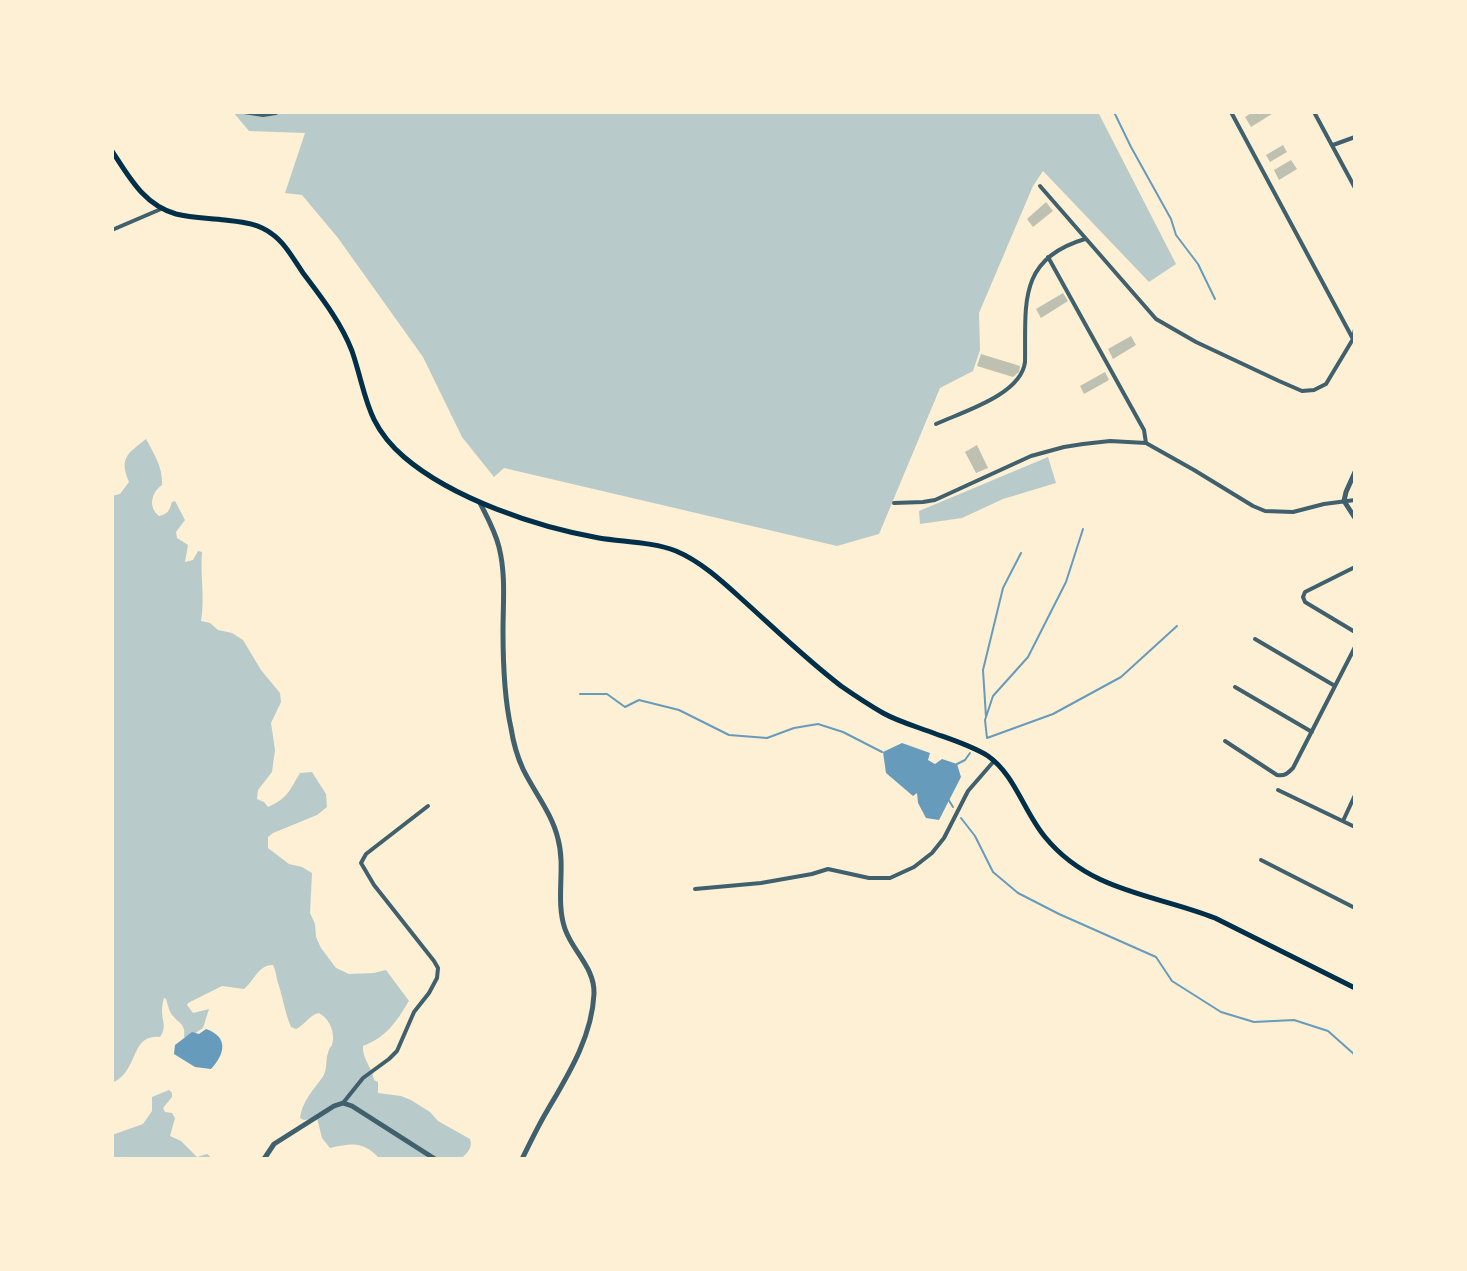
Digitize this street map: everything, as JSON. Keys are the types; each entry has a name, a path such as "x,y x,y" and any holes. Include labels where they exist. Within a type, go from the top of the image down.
{"main road":[{"path":"112,151 139,191 162,209 260,226 285,246 343,330 374,420 398,452 418,468 480,502 512,515 597,538 678,552 725,584 843,687 884,713 975,749 994,761 1010,780 1044,836 1080,868 1134,894 1198,912 1241,930 1355,988"}],"street":[{"path":"244,112 263,115 276,113"},
{"path":"1231,112 1353,339"},
{"path":"1314,112 1355,188"},
{"path":"1333,145 1355,137"},
{"path":"1040,186 1156,319 1196,342 1302,391 1326,384 1353,339 1355,329"},
{"path":"112,230 162,209"},
{"path":"936,424 1000,395 1020,378 1025,362 1028,287 1037,269 1048,257 1085,239"},
{"path":"1048,257 1144,430 1146,443"},
{"path":"894,503 935,500 1031,456 1064,447 1110,441 1146,443 1258,508 1273,512 1293,512 1355,500"},
{"path":"1355,472 1344,501 1355,518"},
{"path":"480,502 499,548 504,584 503,656 511,728 522,767 559,840 564,926 594,981 591,1013 571,1072 522,1159"},
{"path":"1355,567 1305,592 1303,597 1305,602 1355,632"},
{"path":"1255,639 1335,686"},
{"path":"1225,741 1283,776 1293,768 1355,647"},
{"path":"1235,687 1312,732"},
{"path":"695,889 761,883 828,869 869,878 890,878 914,867 932,853 944,838 968,791 994,761"},
{"path":"1278,790 1355,827"},
{"path":"1343,821 1355,795"},
{"path":"264,1159 274,1144 343,1103 363,1078 397,1051 414,1012 437,978 438,968 434,961 374,885 361,863 366,854 428,806"},
{"path":"1261,860 1355,908"},
{"path":"343,1103 435,1159"}],"shaded area":[{"path":"233,112 1098,112 1176,264 1149,282 1043,171 1033,186 979,313 980,350 973,371 940,388 879,534 837,546 504,468 494,477 462,437 423,357 338,238 302,195 285,193 305,133 249,131"},
{"path":"146,439 162,478 162,485 153,496 153,508 159,516 168,512 175,501 185,520 176,532 177,538 188,545 185,562 193,560 198,551 202,552 201,621 243,640 261,670 280,693 281,702 271,723 275,750 272,772 258,790 257,799 268,807 275,804 284,797 300,773 312,772 326,794 327,807 317,815 273,833 268,837 268,848 289,864 312,873 310,913 316,937 336,968 349,974 386,970 409,1001 385,1033 363,1046 364,1055 374,1080 378,1082 378,1093 411,1100 438,1121 470,1139 470,1148 461,1159 380,1159 363,1146 330,1148 322,1138 317,1118 300,1118 305,1101 325,1072 332,1032 328,1021 319,1013 296,1029 291,1027 273,965 260,970 244,989 222,986 188,1003 193,1013 209,1009 203,1028 188,1038 184,1037 183,1027 164,998 164,1027 160,1037 143,1041 127,1070 112,1083 112,496 120,494 129,482 125,462"},
{"path":"1048,457 1056,483 1003,499 962,518 920,524 919,511"},
{"path":"169,1090 172,1097 163,1108 175,1118 170,1136 181,1141 197,1157 207,1154 213,1159 112,1159 112,1135 143,1124 152,1111 152,1097"}],"water":[{"path":"902,743 930,753 928,760 935,764 942,759 957,764 961,777 939,820 926,818 918,803 917,793 913,796 886,773 883,752"},
{"path":"206,1029 218,1037 222,1046 222,1052 211,1069 195,1067 174,1054 175,1045 192,1032 199,1034"}],"building":[{"path":"1253,112 1275,112 1251,127 1245,117"},
{"path":"1283,145 1287,152 1270,162 1266,155"},
{"path":"1291,160 1297,169 1279,180 1274,170"},
{"path":"1046,202 1053,211 1033,227 1027,219"},
{"path":"1063,293 1068,301 1041,318 1036,309"},
{"path":"1131,336 1136,345 1113,359 1108,349"},
{"path":"981,354 1020,366 1019,372 1013,377 977,366"},
{"path":"1105,372 1109,380 1084,394 1080,386"},
{"path":"977,445 988,468 976,473 965,452"}],"waterway":[{"path":"1114,112 1171,219 1176,235 1198,264 1215,299"},
{"path":"1083,529 1066,582 1028,657 993,696 985,720 987,738 1053,714 1121,677 1177,626"},
{"path":"986,717 983,670 1003,588 1021,553"},
{"path":"580,694 607,694 625,707 639,700 679,710 729,735 767,738 794,728 818,724 843,732 882,752"},
{"path":"957,764 970,753"},
{"path":"948,799 953,807"},
{"path":"961,818 975,836 993,872 1018,893 1156,957 1172,981 1221,1012 1254,1022 1294,1020 1328,1031 1355,1055"}]}
